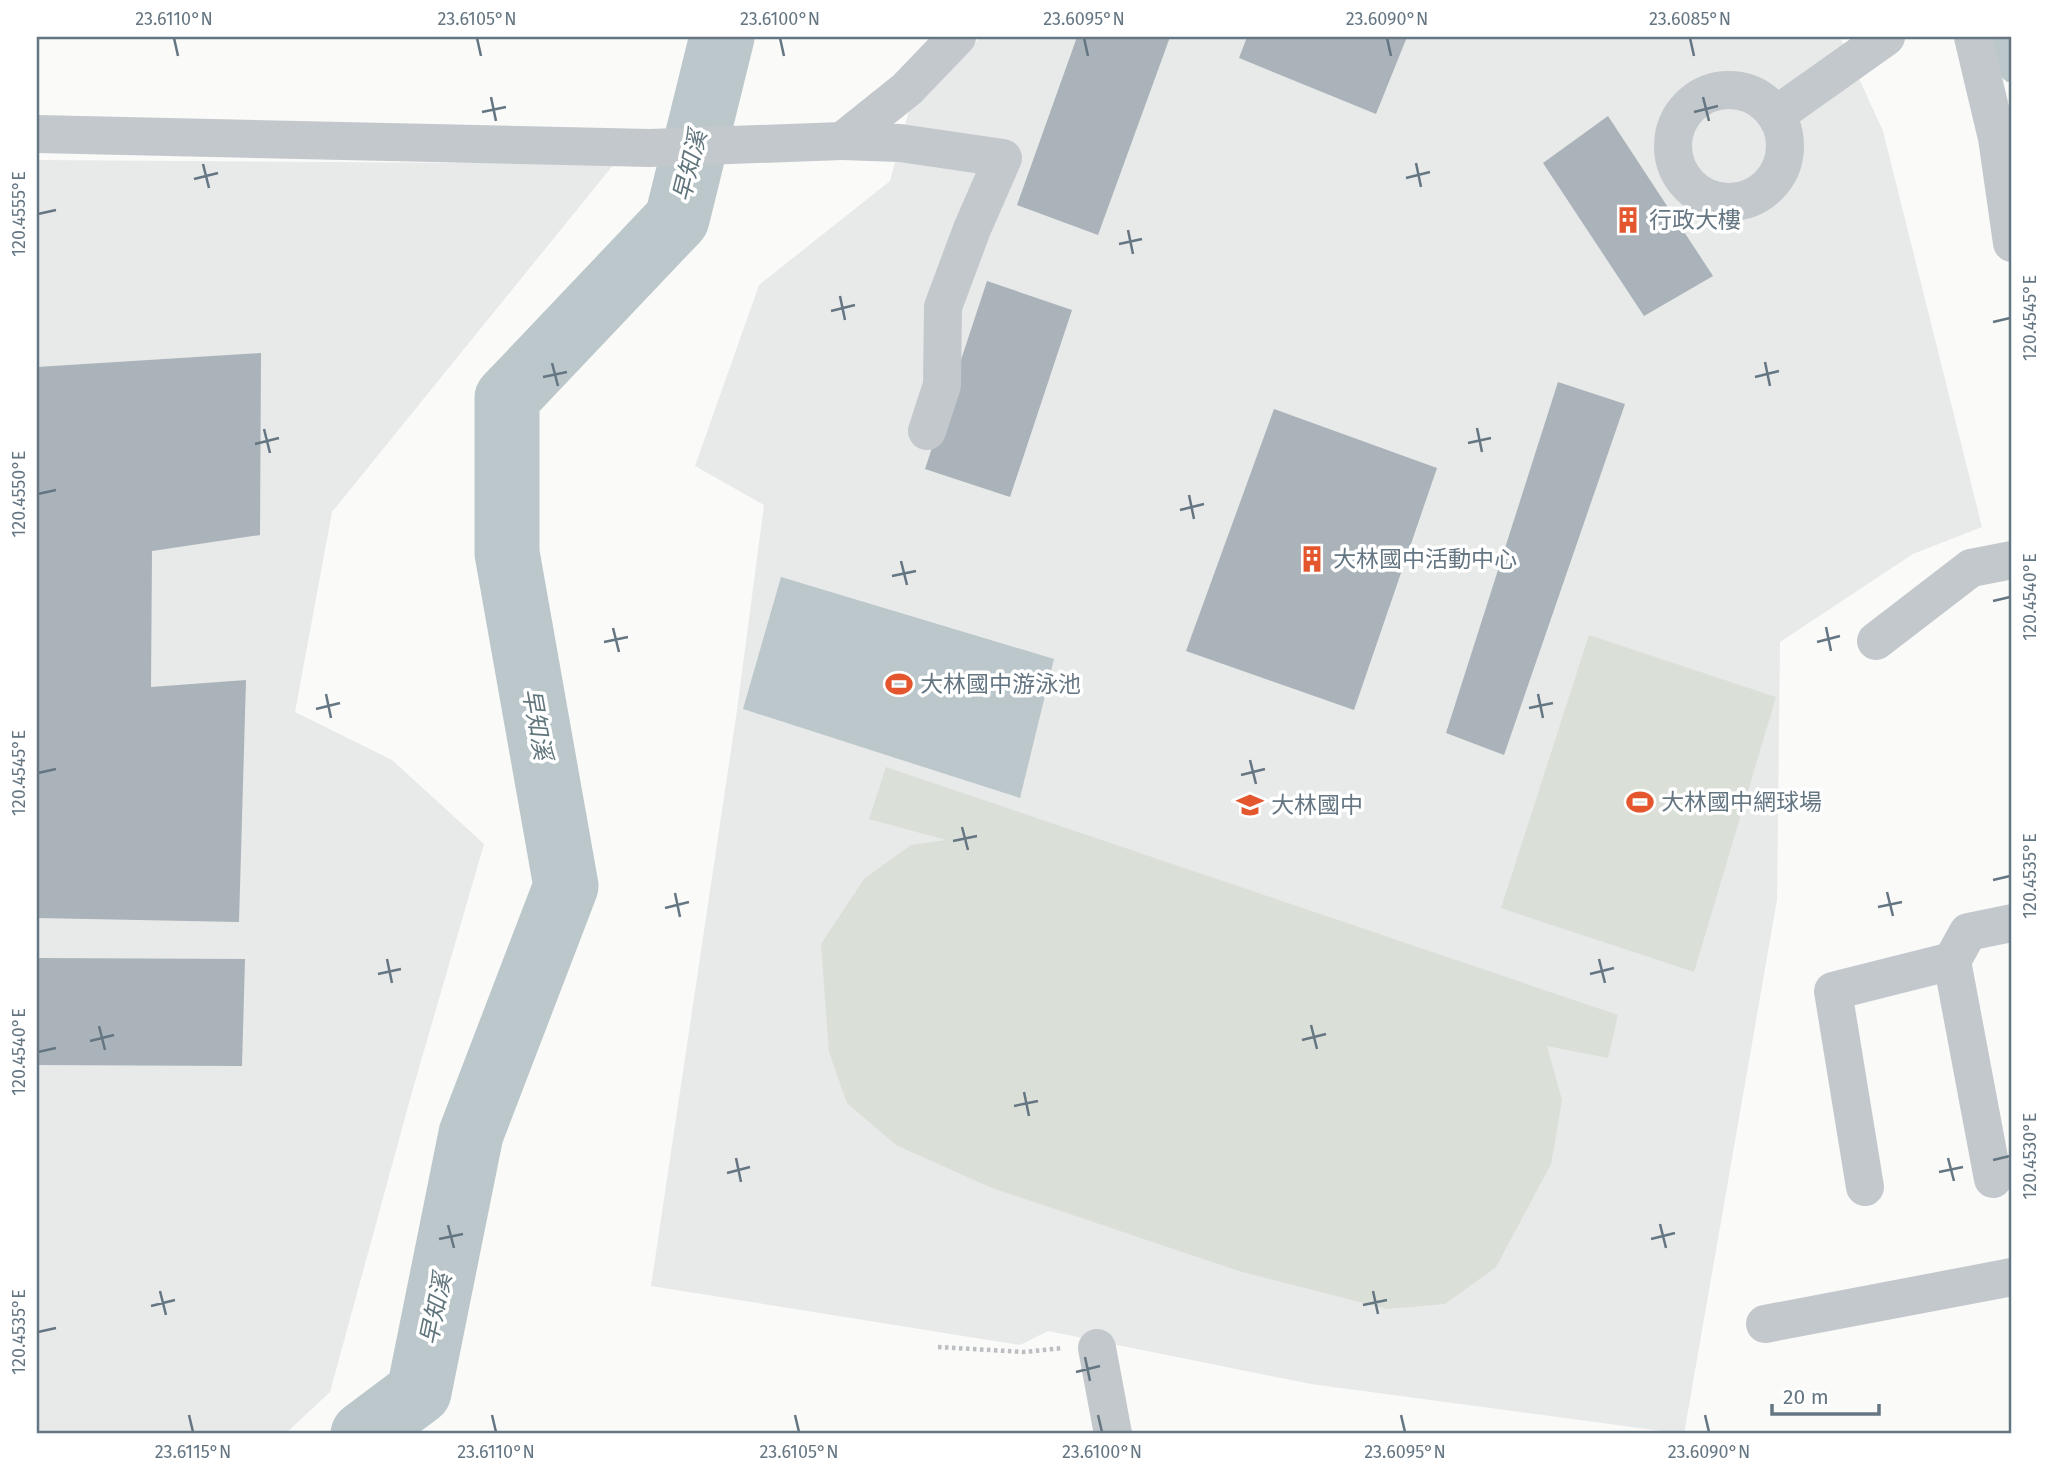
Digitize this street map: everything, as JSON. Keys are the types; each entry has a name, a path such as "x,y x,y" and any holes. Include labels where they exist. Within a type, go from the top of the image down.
{"street":[{"path":"842,141 907,89 957,37"},
{"path":"1776,115 1886,37"},
{"path":"1973,37 1997,138 2012,243"},
{"path":"37,134 650,148 842,141 900,143 1003,158 972,229 943,307 942,385 928,431"},
{"path":"1875,640 1971,568 2012,560"},
{"path":"1993,1179 1952,961 1968,932 2012,923"},
{"path":"1865,1187 1833,990 1952,961"},
{"path":"1765,1324 2012,1277"},
{"path":"1097,1348 1113,1434"}],"path":[{"path":"938,1347 1024,1352 1082,1346 1097,1348"}],"shaded area":[{"name":"大林國中","path":"981,37 1840,37 1883,131 1982,527 1913,554 1780,642 1777,900 1684,1434 1311,1384 1048,1331 1020,1345 651,1286 737,710 764,505 695,466 759,285 890,181 911,103"},
{"path":"1980,37 2012,37 2012,82 2007,82 1984,61"},
{"path":"37,160 614,164 332,512 295,712 392,760 484,844 412,1092 330,1392 285,1434 37,1434"},
{"name":"大林國中游泳池","path":"781,577 1054,659 1020,798 743,709"},
{"name":"大林國中網球場","path":"1589,635 1776,697 1694,972 1501,908"},
{"path":"886,767 1618,1015 1608,1058 1547,1046 1562,1100 1551,1164 1496,1267 1445,1304 1387,1309 1239,1271 992,1188 896,1145 847,1103 829,1052 821,944 864,879 911,845 946,840 869,819"}],"building":[{"path":"1077,37 1170,37 1098,235 1017,205"},
{"path":"1247,37 1407,37 1376,114 1239,58"},
{"name":"行政大樓","path":"1608,116 1713,276 1644,316 1543,163"},
{"path":"987,281 1072,310 1010,497 925,469"},
{"path":"261,353 260,535 152,551 151,687 246,680 239,922 37,918 37,367"},
{"path":"1558,382 1625,404 1504,755 1446,733"},
{"name":"大林國中活動中心","path":"1274,409 1437,468 1354,710 1186,651"},
{"path":"37,958 245,959 242,1066 37,1065"}],"waterway":[{"name":"早知溪","path":"363,1434 419,1392 471,1134 566,886 507,553 507,398 677,219 722,37"}],"place":[{"name":"行政大樓","path":"1628,220"},
{"name":"大林國中活動中心","path":"1312,559"},
{"name":"大林國中游泳池","path":"899,684"},
{"name":"大林國中網球場","path":"1640,802"},
{"name":"大林國中","path":"1250,805"}]}
